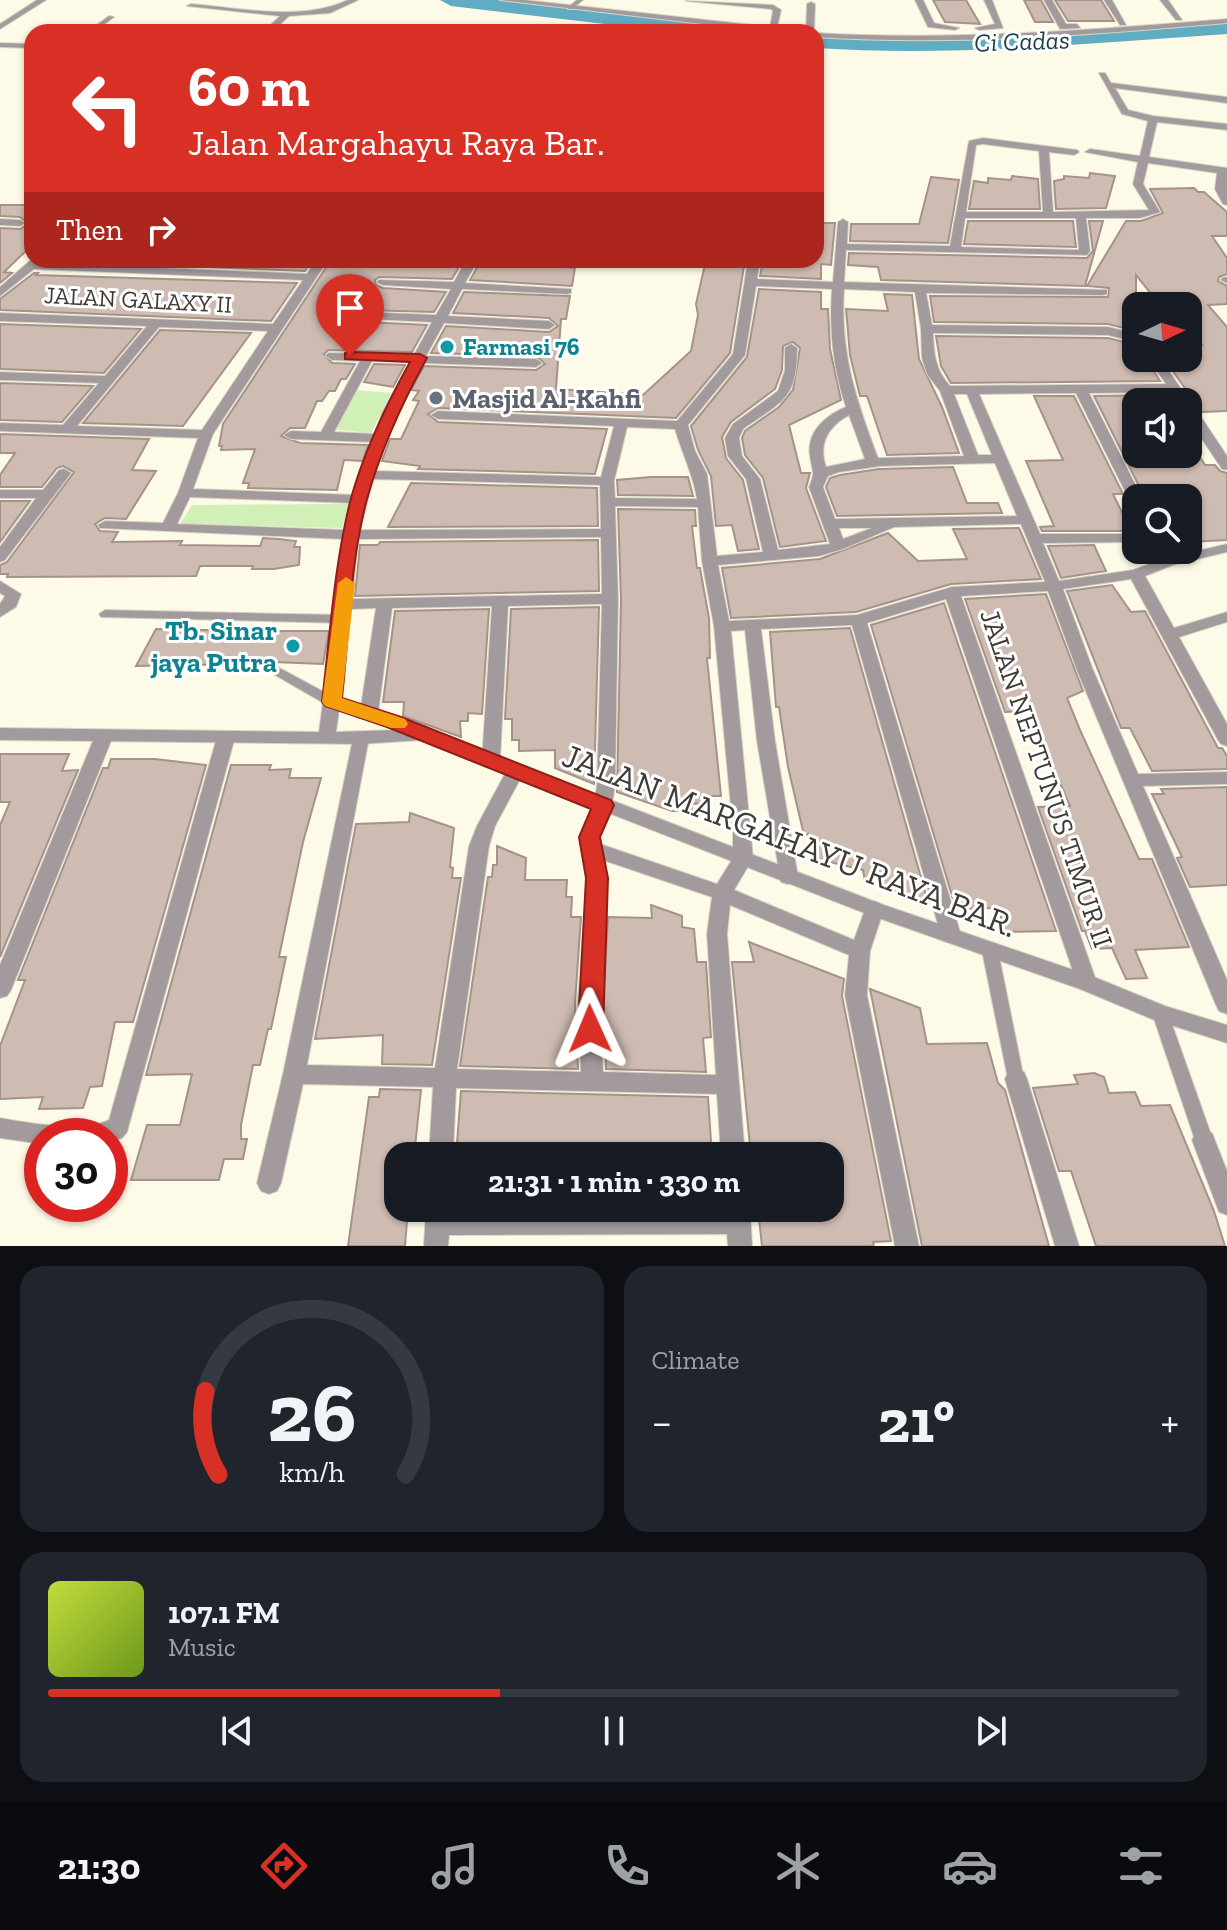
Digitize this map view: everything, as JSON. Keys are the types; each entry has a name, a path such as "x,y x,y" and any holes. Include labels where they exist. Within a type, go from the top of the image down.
{"street":[{"path":"3,24 42,0"},
{"path":"236,1 300,11 330,11 354,0"},
{"path":"504,0 718,24"},
{"path":"919,0 934,27 996,28 1000,26 988,0"},
{"path":"1048,0 1064,30"},
{"path":"1108,0 1123,23"},
{"path":"1164,1 1182,0"},
{"path":"690,1 773,7 777,10 774,24"},
{"path":"1064,30 1179,18 1164,1"},
{"path":"810,24 811,4"},
{"path":"191,6 287,14 300,11"},
{"path":"276,24 287,14"},
{"path":"824,36 872,40 1227,21"},
{"path":"0,45 24,46"},
{"path":"1102,75 1129,114 1227,127"},
{"path":"1108,85 1227,100"},
{"path":"961,215 1081,216 1155,212 1138,184 1153,119"},
{"path":"955,250 971,144 983,141 1074,152"},
{"path":"1044,148 1048,216"},
{"path":"1090,152 1225,170 1220,189 1227,202"},
{"path":"842,247 1083,253 1081,216"},
{"path":"0,222 24,223"},
{"path":"843,222 838,285 838,346 873,464"},
{"path":"0,293 29,268"},
{"path":"132,268 308,277"},
{"path":"168,527 185,493 206,434 315,268"},
{"path":"327,737 351,535 359,499 389,413 468,268"},
{"path":"681,425 739,355 753,268"},
{"path":"383,282 567,291"},
{"path":"751,282 1103,292"},
{"path":"920,289 928,358 933,374 946,390 973,460"},
{"path":"367,315 549,325"},
{"name":"JALAN GALAXY II","path":"0,317 275,328"},
{"path":"68,428 157,322"},
{"path":"927,329 1108,331 1122,334"},
{"path":"772,556 753,479 735,456 732,438 738,427 784,393 791,370 791,348"},
{"path":"332,356 536,363"},
{"path":"325,436 368,357"},
{"path":"1163,372 1174,388"},
{"path":"0,376 108,380"},
{"path":"1080,387 1128,484"},
{"path":"946,390 1174,388"},
{"path":"971,389 1054,586 1085,670 1227,1005"},
{"path":"474,417 480,398"},
{"path":"822,473 816,461 817,438 830,420 854,408"},
{"path":"438,415 681,425"},
{"path":"592,1082 589,1003 597,878 589,837 603,805 610,599 606,502 607,481 621,423"},
{"path":"681,425 688,451 700,474 705,503 710,561 722,626 743,858 720,902 717,934 732,1142"},
{"path":"0,427 206,434"},
{"path":"1202,429 1227,466"},
{"path":"291,435 380,438"},
{"path":"838,546 816,487 822,473 831,468 1001,459"},
{"path":"0,557 64,473"},
{"path":"367,475 607,481"},
{"path":"185,493 359,499"},
{"path":"0,494 47,494"},
{"path":"606,502 705,503"},
{"path":"830,524 1025,520"},
{"path":"710,561 838,546 896,524"},
{"path":"105,525 351,535 606,533"},
{"path":"1034,539 1122,539"},
{"path":"1202,551 1227,548"},
{"path":"722,626 858,620 952,592 1054,586 1136,574 1152,564"},
{"path":"1136,574 1227,740"},
{"path":"0,586 13,594 10,604 0,612"},
{"name":"JALAN NEPTUNUS TIMUR II","path":"952,592 1087,983"},
{"path":"343,612 385,603 610,599"},
{"path":"491,760 500,601"},
{"path":"369,713 385,603"},
{"path":"1169,635 1227,617"},
{"path":"858,620 951,935"},
{"path":"752,625 766,741 788,877"},
{"name":"JALAN MARGAHAYU RAYA BAR.","path":"332,702 369,713 874,909 1087,983 1160,1013 1227,1034"},
{"path":"0,734 99,750 421,735"},
{"path":"269,1183 294,1074 360,738"},
{"path":"0,1128 50,1133 114,1131 119,1125 223,745"},
{"path":"0,990 99,750"},
{"path":"442,1142 445,1078 482,836 516,770"},
{"path":"1133,780 1227,778"},
{"path":"590,848 859,959"},
{"path":"874,909 859,959 856,995 907,1246"},
{"path":"294,1074 726,1085"},
{"path":"1016,1079 1067,1246"},
{"path":"1204,1140 1227,1204"},
{"path":"437,1226 739,1226"}],"lane":[{"path":"570,8 580,0"},
{"path":"101,24 111,17"},
{"path":"105,614 343,612"},
{"path":"272,668 332,702"},
{"path":"990,951 1016,1079"},
{"path":"1160,1013 1204,1140"}],"green space":[{"path":"356,390 391,393 371,433 332,429"},
{"path":"351,504 342,528 180,524 192,505"}],"building":[{"path":"933,0 966,0 980,24 945,22"},
{"path":"1024,0 1041,0 1053,22 1035,22"},
{"path":"1055,0 1101,0 1114,21 1068,21"},
{"path":"1090,173 1115,176 1106,208 1056,209 1054,181 1064,179 1064,176 1089,178"},
{"path":"1012,176 1038,179 1040,209 969,209 974,181 988,183 988,178 1011,180"},
{"path":"931,177 959,180 948,243 850,241 851,224 919,224"},
{"path":"1194,188 1204,192 1227,212 1227,236 1212,236 1227,258 1227,274 1219,277 1218,281 1227,286 1227,304 1208,305 1227,327 1227,411 1202,412 1202,388 1185,388 1173,372 1202,372 1202,292 1150,292 1136,275 1136,292 1122,292 1122,328 1108,324 934,322 930,296 1108,297 1109,288 1087,286 1126,221 1141,221 1163,213 1150,189"},
{"path":"0,205 24,205 24,220 20,217 0,216"},
{"path":"968,221 1073,221 1076,247 964,244"},
{"path":"1089,221 1103,221 1085,286 881,280 878,267 848,265 849,253 1087,258 1093,251"},
{"path":"824,223 835,223 831,265 824,264"},
{"path":"24,226 24,253 4,272 12,273 0,283 0,228"},
{"path":"231,268 307,268 305,271"},
{"path":"326,268 458,268 452,279 379,277 375,280 376,285 383,288 446,292 434,312 361,310 361,320 366,322 427,325 412,352 328,350 324,354 332,363 355,364 335,391 329,391 322,401 317,401 305,428 290,428 281,436 300,443 368,445 363,461 344,460 337,490 248,488 249,483 243,483 255,449 221,450 223,424"},
{"path":"477,268 575,268 572,286 470,280"},
{"path":"704,268 744,268 730,353 676,418 438,408 428,414 438,422 607,429 595,474 418,469 420,466 382,461 390,439 401,439 419,401 413,400 419,391 411,390 424,366 536,370 545,364 536,356 431,353 446,326 549,332 558,326 549,318 453,313 464,292 570,296 566,319 561,319 556,389 643,395 691,351 698,315 696,304"},
{"path":"762,268 821,268 821,279 760,276"},
{"path":"34,273 297,283 271,321 0,310 0,299"},
{"path":"759,289 821,292 821,309 828,309 830,349 841,400 789,425 801,473 810,473 806,488 826,541 780,547 763,478 745,455 742,438 745,431 779,407 793,390 800,348 793,342 783,346 782,370 775,389 731,422 722,437 726,458 743,480 759,549 738,551 732,525 716,526 711,476 698,450 691,426 747,357"},
{"path":"884,294 912,295 919,359 959,453 887,455 867,396 860,396 850,355 846,309 888,311"},
{"path":"0,324 141,329 104,373 0,369"},
{"path":"160,330 251,333 183,426 83,423"},
{"path":"936,336 1108,338 1122,342 1122,372 1154,372 1160,381 951,383 941,366"},
{"path":"374,364 405,365 393,387 364,382"},
{"path":"0,383 93,386 62,422 0,420"},
{"path":"1034,396 1074,396 1122,492 1113,494 1122,512 1122,531 1042,531 1040,527 1054,526 1026,461 1063,460"},
{"path":"1094,396 1122,396 1122,452"},
{"path":"0,434 149,439 132,470 156,471 126,519 105,518 95,524 100,531 118,532 112,542 182,541 180,545 260,546 263,538 296,541 294,547 300,547 299,565 274,569 200,566 196,576 7,577 8,574 0,574 0,565 7,562 74,472 63,466 57,468 42,487 0,487 0,475 15,453 0,453"},
{"path":"1202,460 1205,465 1215,465 1227,473 1227,540 1202,541 1202,484 1138,484 1130,468 1202,468"},
{"path":"953,467 967,503 998,503 1002,513 837,516 826,487 830,478 840,475 879,469"},
{"path":"688,477 693,496 618,495 617,480"},
{"path":"411,483 597,488 598,526 388,527"},
{"path":"0,501 30,501 0,542"},
{"path":"618,509 695,510 696,526 692,526 697,568 700,568 709,618 710,658 707,658 721,796 706,796 707,803 691,804 692,811 672,811 617,792 621,599"},
{"path":"1019,528 1041,579 951,584 856,612 731,618 722,568 820,559 888,533 918,561 967,559 953,529"},
{"path":"598,540 599,591 355,596 360,545 378,545 380,542"},
{"path":"1094,545 1106,571 1061,578 1048,546"},
{"path":"1112,585 1131,612 1145,611 1218,748 1222,748 1227,756 1227,769 1152,771 1130,728 1121,728 1067,591"},
{"path":"1046,594 1083,691 1067,698 1139,859 1152,859 1189,947 1135,950 1147,978 1126,979 1112,948 1092,949 1085,931 1082,931 1038,807 1070,806 1029,711 1005,712 965,599"},
{"path":"944,603 1056,931 1005,932 998,908 956,909 871,625"},
{"path":"599,607 594,784 555,768 555,750 519,751 519,740 512,740 512,719 505,719 511,609"},
{"path":"489,609 482,714 468,713 468,721 460,721 461,737 403,716 404,702 383,702 395,611"},
{"path":"850,628 928,902 865,881 863,870 813,858 808,834 804,835 788,767 779,707 776,707 770,632"},
{"path":"156,629 329,631 323,664 248,661 246,664 136,666"},
{"path":"0,754 69,754 62,771 78,770 0,957 0,825 10,802 0,802"},
{"path":"111,759 155,759 206,765 133,1022 115,1022 102,1086 90,1087 83,1108 39,1109 43,1097 0,1099 0,1046 25,980 18,980 103,768 108,768"},
{"path":"231,765 271,765 269,770 291,769 289,778 321,778 303,842 279,957 286,957 271,1029 268,1029 260,1065 253,1065 241,1125 241,1139 247,1139 243,1159 224,1159 219,1180 131,1180 147,1125 180,1125 192,1074 146,1075"},
{"path":"1227,787 1227,885 1190,887 1177,858 1182,857 1152,794 1164,794 1161,789"},
{"path":"410,813 454,828 450,867 453,868 452,878 461,878 432,1065 382,1064 383,1035 315,1039 356,824 409,822"},
{"path":"497,846 526,858 525,880 567,880 566,897 572,897 571,917 581,917 575,1003 578,1069 460,1066 488,877 492,877 493,865 497,865"},
{"path":"651,905 682,916 682,927 694,929 697,962 706,962 711,1037 703,1038 706,1072 606,1069 603,1003 608,917 652,918"},
{"path":"749,942 844,979 842,996 891,1241 873,1242 874,1246 762,1246 759,1222 844,1222 844,1142 750,1142 732,962 754,962"},
{"path":"870,989 920,1008 927,1044 987,1043 998,1083 1005,1090 1049,1246 922,1246"},
{"path":"1094,1073 1104,1077 1109,1093 1135,1092 1141,1106 1170,1105 1214,1211 1225,1246 1096,1246 1071,1171 1059,1171 1033,1088 1078,1084 1074,1075"},
{"path":"380,1089 421,1090 415,1142 384,1142 384,1222 407,1222 405,1246 348,1246 369,1097 379,1097"},
{"path":"461,1091 708,1097 711,1142 457,1142"}],"waterway":[{"name":"Ci Cadas","path":"451,0 663,24"},
{"name":"Ci Cadas","path":"824,41 970,44 1227,27"}],"slow traffic":[{"path":"346,583 332,702 398,724"}],"place":[{"name":"Farmasi 76","path":"447,347"},
{"name":"Masjid Al-Kahfi","path":"436,398"},
{"name":"Tb. Sinar jaya Putra","path":"293,646"}],"route":[{"path":"350,356 420,358 389,413 359,499 351,535 332,702 394,722 603,805 589,837 597,878 592,929 590,1029"}]}
